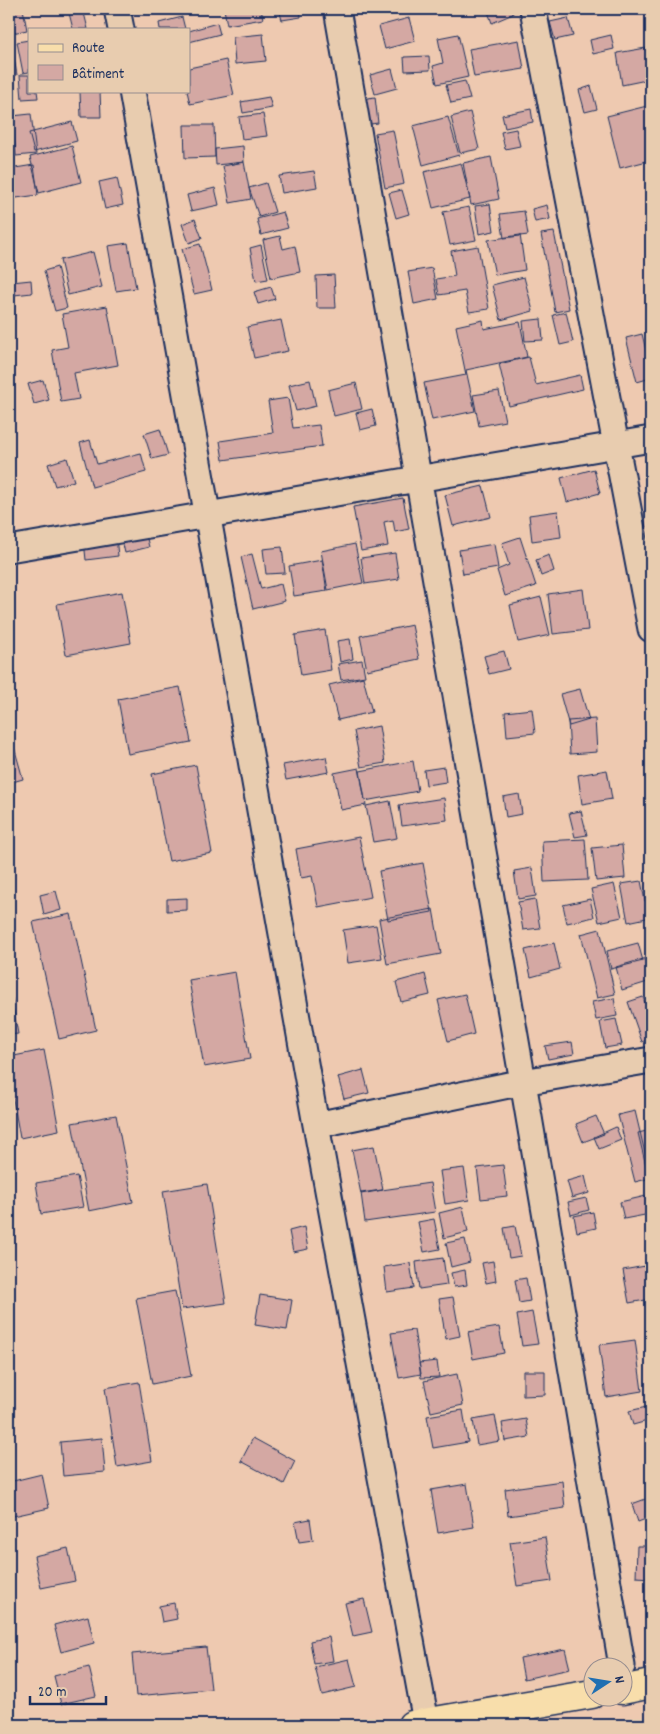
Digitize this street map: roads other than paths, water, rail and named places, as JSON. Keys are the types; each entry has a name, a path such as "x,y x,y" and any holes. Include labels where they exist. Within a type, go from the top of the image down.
{"main road":[{"path":"419,1724 582,1696"}],"street":[{"path":"117,9 121,28"},
{"path":"338,9 523,1082 625,1656"},
{"path":"532,9 651,629"},
{"path":"132,92 316,1125 419,1724"},
{"path":"9,549 651,439"},
{"path":"316,1125 523,1082 651,1060"}]}
